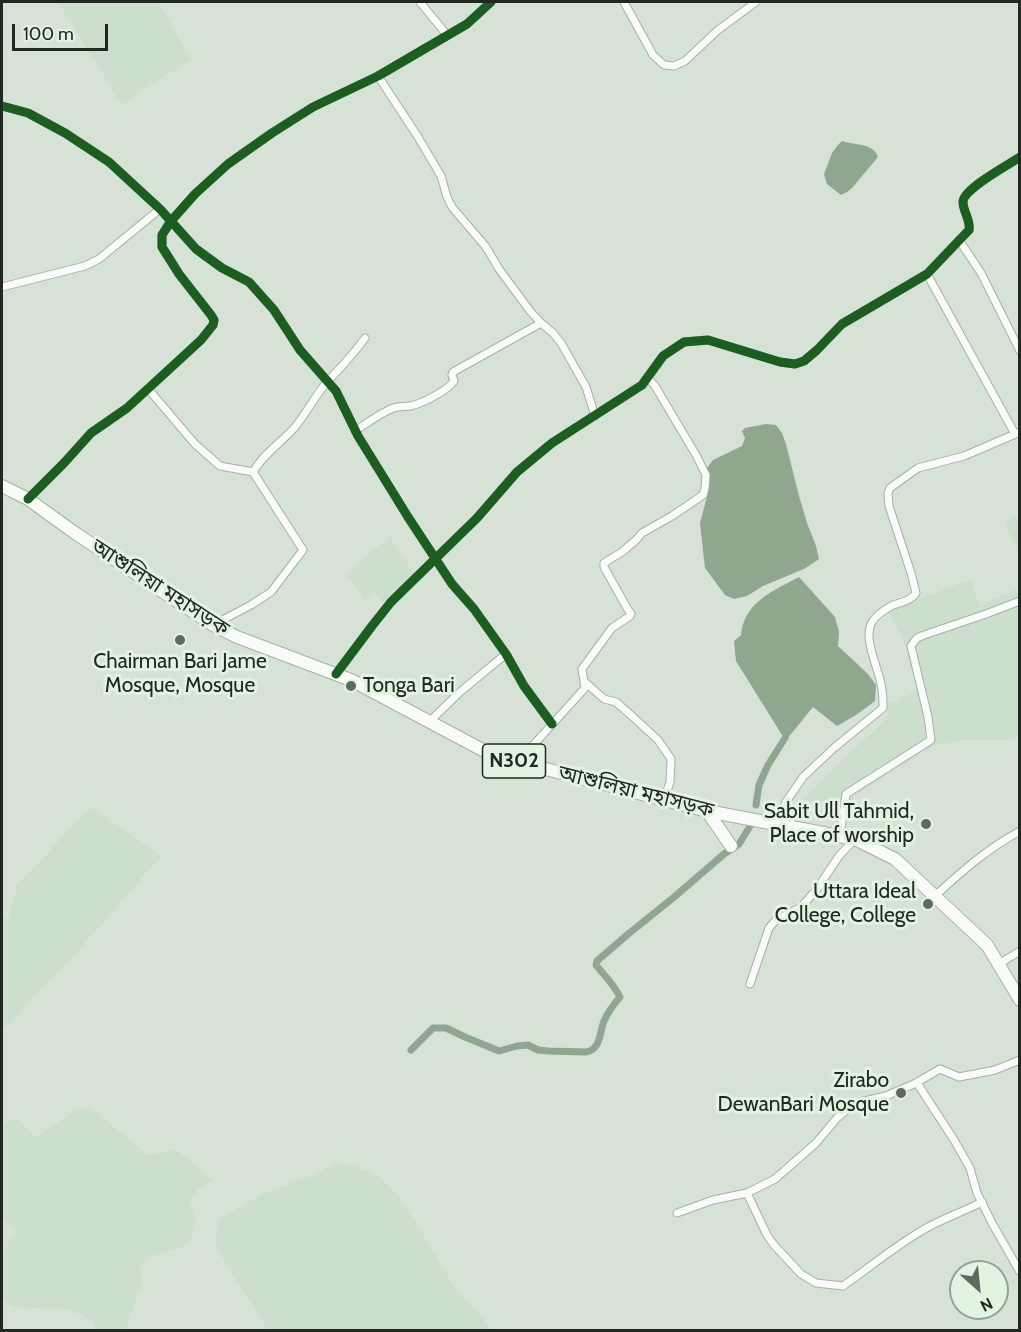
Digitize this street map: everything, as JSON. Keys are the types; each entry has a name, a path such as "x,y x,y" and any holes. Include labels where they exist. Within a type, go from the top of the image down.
{"highway":[{"name":"আশুলিয়া মহাসড়ক","path":"2,486 28,499 213,625 237,637 351,680 492,755 707,811 855,838 895,859 987,945 1020,1000"},
{"path":"707,811 731,846"}],"street":[{"path":"420,2 447,35"},
{"path":"28,499 92,433 149,390 201,340 213,325 212,315 179,274 162,247 162,235 195,194 228,164 265,138 313,107 378,76 467,24 491,2"},
{"path":"624,2 653,55 664,65 674,66 685,61 718,30 756,2"},
{"path":"378,76 418,136 441,177 452,207 486,247 516,294 541,323 553,333 573,363 585,387 595,416"},
{"path":"2,106 28,113 65,133 108,162 160,209 196,249 249,282 274,310 300,350 336,391 355,430 408,517 452,584 474,609 506,654 524,686 552,724"},
{"path":"336,674 392,603 477,518 517,472 552,443 642,385 663,356 684,342 708,340 780,362 795,364 804,361 843,324 927,274 969,230 970,224 963,203 965,195 974,186 1020,157"},
{"path":"2,287 85,266 99,259 160,209"},
{"path":"959,240 981,273 1020,351"},
{"path":"777,824 786,802 803,777 835,747 883,708 882,686 871,646 869,626 882,612 908,600 916,593 889,506 890,488 918,468 964,456 1017,433 927,274"},
{"path":"355,430 393,407 420,403 440,392 453,383 453,372 541,323"},
{"path":"253,472 258,463 296,427 309,405 365,339"},
{"path":"518,762 585,688 582,669 612,628 631,614 603,567 604,563 622,552 642,533 703,495 706,475 655,386 648,378"},
{"path":"149,390 195,444 220,466 253,472 303,550 271,592 213,625"},
{"path":"840,836 846,794 931,740 928,717 911,646 917,638 1020,601"},
{"path":"429,722 443,707 506,654"},
{"path":"585,682 604,699 616,702 632,716 658,740 671,759 670,782 664,800"},
{"path":"935,896 967,866 1020,831"},
{"path":"750,984 769,928 776,920 803,905 855,838"},
{"path":"999,964 1020,951"},
{"path":"676,1213 712,1200 747,1193 775,1179 816,1143 837,1118 860,1102 886,1096 917,1083 940,1069 959,1077 995,1070 1020,1060"},
{"path":"917,1083 960,1149 970,1168 977,1193 1020,1272"},
{"path":"747,1193 767,1235 801,1274 816,1283 843,1287 922,1230 982,1202"}],"shaded area":[{"path":"58,2 158,2 192,60 144,88 122,105"},
{"path":"842,141 868,147 876,152 878,157 852,188 841,195 827,184 824,174 832,153"},
{"path":"766,424 776,425 782,433 819,559 804,569 763,586 747,596 734,599 725,595 705,568 700,523 709,489 707,468 713,460 742,446 745,438 742,431 745,428"},
{"path":"1019,515 1019,552 1004,523"},
{"path":"390,537 415,574 383,602 375,592 365,600 346,573"},
{"path":"799,577 835,617 839,632 838,646 868,674 876,685 875,701 837,726 813,707 787,739 782,735 736,661 734,641 741,635 748,614 761,599"},
{"path":"970,580 979,605 1019,588 1019,739 963,740 934,746 854,796 850,808 802,799 889,716 886,705 917,691 903,639 887,610"},
{"path":"91,807 161,856 64,967 2,1030 2,916 8,920 17,885"},
{"path":"90,1107 148,1155 176,1149 212,1180 197,1190 190,1201 196,1219 192,1237 182,1247 147,1258 140,1268 143,1285 136,1298 126,1330 96,1330 93,1322 83,1315 64,1309 12,1307 2,1299 2,1253 16,1230 2,1219 2,1125 17,1118 36,1137 75,1111"},
{"path":"340,1162 372,1172 392,1188 422,1232 453,1285 492,1330 268,1330 216,1248 217,1221 260,1195"}],"waterway":[{"path":"756,805 759,785 768,765 785,738"},
{"path":"411,1050 433,1028 446,1028 499,1051 528,1045 538,1050 548,1051 586,1052 591,1050 599,1040 607,1014 620,997 596,965 597,961 724,854 739,844 752,823"}],"cycle path":[{"path":"28,499 91,433 127,408 201,340 213,325 214,320 211,315 179,274 162,247 162,235 195,194 228,164 272,133 313,107 378,76 467,24 491,2"},
{"path":"2,106 28,113 65,133 109,162 160,209 196,249 222,268 249,282 274,310 300,350 336,391 358,436 408,517 452,584 474,609 506,654 524,686 552,724"},
{"path":"336,674 391,602 477,518 517,472 552,443 642,385 663,356 684,342 708,340 780,362 795,364 804,361 842,324 927,274 969,230 963,206 965,197 978,184 1020,157"}],"place":[{"name":"Chairman Bari Jame Mosque, Mosque","path":"180,640"},
{"name":"Tonga Bari","path":"351,686"},
{"name":"Sabit Ull Tahmid, Place of worship","path":"926,824"},
{"name":"Uttara Ideal College, College","path":"928,904"},
{"name":"Zirabo DewanBari Mosque","path":"901,1093"}]}
